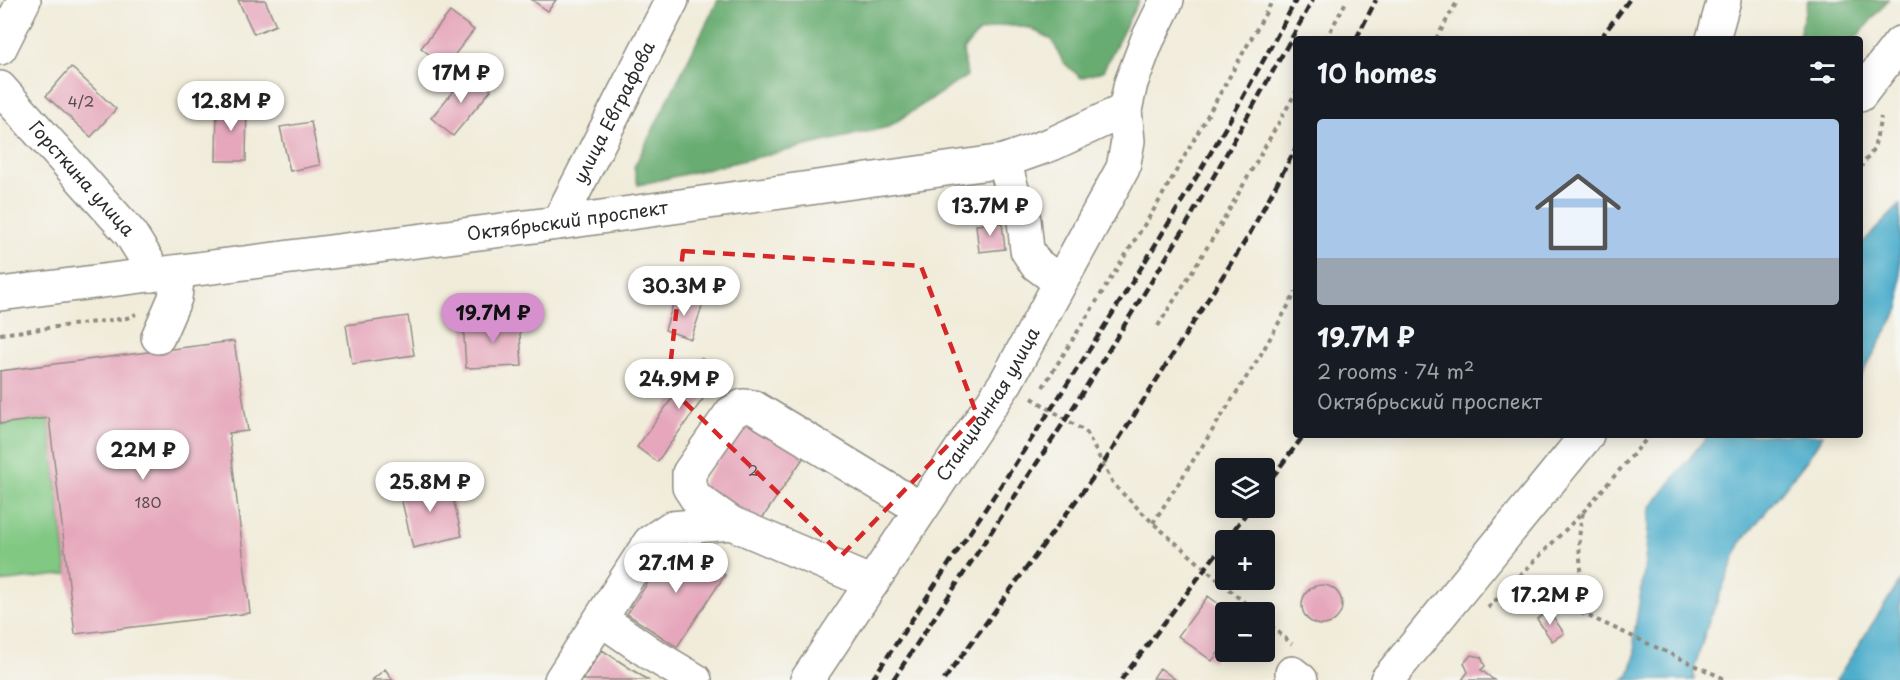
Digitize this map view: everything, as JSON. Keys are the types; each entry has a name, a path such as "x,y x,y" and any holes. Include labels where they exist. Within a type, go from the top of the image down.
{"street":[{"path":"0,48 24,0"},
{"name":"улица Евграфова","path":"558,223 672,0"},
{"name":"Станционная улица","path":"807,680 1006,382 1123,168 1128,141 1125,110 1131,83 1147,41 1167,0"},
{"path":"1714,36 1724,0"},
{"path":"1863,91 1900,43"},
{"name":"Горсткина улица","path":"0,88 130,232 147,260 168,282"},
{"name":"Октябрьский проспект","path":"0,294 168,282 558,223 1005,161 1052,144 1125,110"},
{"path":"1005,161 1016,202 1024,220 1028,250 1036,264 1060,282"},
{"path":"158,337 168,282"},
{"path":"872,583 731,523 697,499 688,487 689,473 731,413 743,406 753,407 921,509"},
{"path":"1387,680 1585,438"},
{"path":"561,680 650,542 671,528 731,523"},
{"path":"601,619 653,655 695,680"}],"path":[{"path":"1043,387 1158,203 1273,0"},
{"path":"1328,36 1347,0"},
{"path":"1438,36 1458,0"},
{"path":"1158,326 1216,233 1293,97"},
{"path":"0,334 127,318 168,282"},
{"path":"1153,523 1260,357 1293,297"},
{"path":"1006,382 1086,432 1114,485 1153,523 1244,602"},
{"path":"1486,610 1584,511 1647,438"},
{"path":"1584,511 1579,529 1579,556 1584,577 1588,616"},
{"path":"1503,594 1547,597 1727,680"}],"highlighted area":[{"path":"683,251 921,266 977,415 842,555 668,386"}],"green space":[{"path":"718,0 1139,0 1103,71 1081,78 1063,62 1052,40 1030,28 1003,25 979,32 963,50 967,76 888,127 638,185 634,167"},
{"path":"1808,0 1888,0 1858,36 1799,36"},
{"path":"49,418 67,574 0,582 0,424"}],"water":[{"path":"1900,205 1900,307 1863,373 1863,242"},
{"path":"1706,438 1821,438 1807,460 1740,544 1708,624 1695,666 1694,680 1623,680 1629,675 1635,655 1634,635 1644,572 1650,508"},
{"path":"1900,581 1900,680 1836,680"}],"building":[{"path":"238,0 265,0 276,25 254,34"},
{"path":"532,0 556,0 548,11"},
{"path":"450,12 474,30 445,67 421,48"},
{"path":"71,67 116,109 91,137 46,96"},
{"path":"469,72 491,90 453,136 431,118"},
{"path":"217,102 247,102 246,161 216,161"},
{"path":"311,122 320,165 290,171 280,127"},
{"path":"1002,223 1005,249 979,252 976,225"},
{"path":"676,295 703,304 691,339 665,330"},
{"path":"408,316 414,355 352,364 346,325"},
{"path":"519,319 522,366 466,368 463,322"},
{"path":"234,341 248,431 229,433 250,613 75,634 49,418 0,424 0,371"},
{"path":"701,358 722,373 657,462 637,447"},
{"path":"748,415 806,454 757,526 700,487"},
{"path":"448,478 462,536 413,548 399,489"},
{"path":"675,541 725,575 677,647 627,614"},
{"path":"1322,585 1336,591 1342,605 1336,619 1322,625 1308,619 1302,605 1308,591"},
{"path":"1208,596 1216,602 1215,657 1212,661 1178,636"},
{"path":"1549,611 1564,633 1552,641 1537,619"},
{"path":"602,650 648,680 582,680"},
{"path":"1471,655 1481,657 1485,666 1481,670 1494,680 1462,680 1468,672 1464,663"},
{"path":"1160,668 1176,680 1153,678"},
{"path":"385,669 393,680 372,680"}],"railway":[{"path":"872,680 1146,261 1198,175 1296,0"},
{"path":"893,680 1066,419 1184,229 1313,0"},
{"path":"1358,36 1376,0"},
{"path":"1602,36 1629,0"},
{"path":"944,680 1103,464 1249,235 1293,154"},
{"path":"1275,473 1302,438"},
{"path":"1234,530 1243,518"},
{"path":"1121,680 1215,556"}]}
